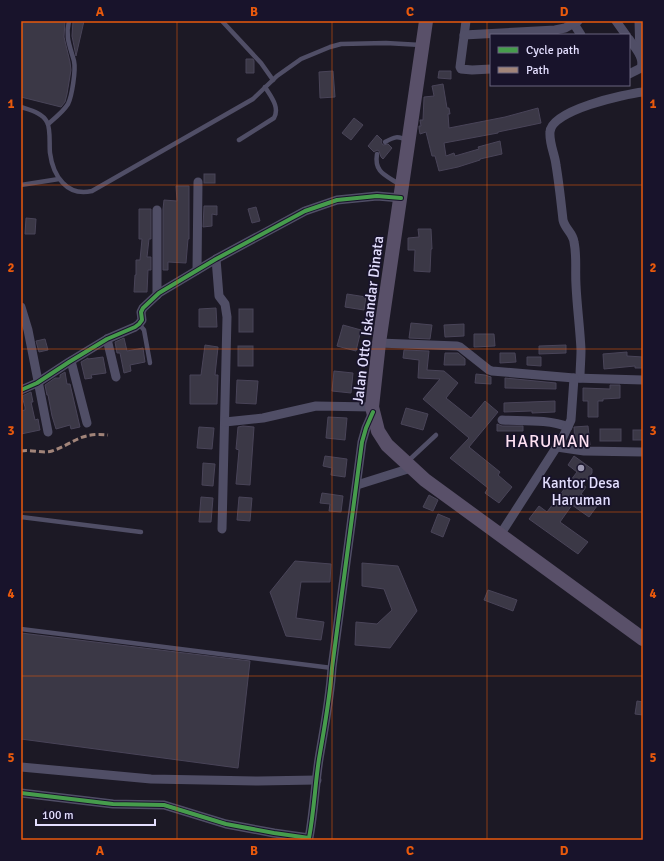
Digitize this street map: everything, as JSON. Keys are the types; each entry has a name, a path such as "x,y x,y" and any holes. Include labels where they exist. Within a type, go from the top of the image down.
{"main road":[{"name":"Jalan Otto Iskandar Dinata","path":"426,21 379,343 372,409 378,431 387,445 432,485 643,639"}],"street":[{"path":"466,21 460,64 461,69 490,69"},
{"path":"616,21 625,34"},
{"path":"630,73 642,67 640,55 639,21"},
{"path":"464,35 555,30 565,28 576,22 581,34"},
{"path":"630,40 640,55"},
{"path":"500,535 557,447 571,420 581,350 575,271 577,262 573,236 564,225 563,220 556,164 550,132 551,126 555,122 577,110 611,98 643,92"},
{"path":"198,182 198,270"},
{"path":"21,390 37,383 107,339 139,324 142,320 142,310 157,295 216,259 305,212 337,200 402,192"},
{"path":"157,210 157,295"},
{"path":"216,259 219,296 225,304 227,310 222,529"},
{"path":"21,307 28,330 37,383 48,432"},
{"path":"107,339 116,377"},
{"path":"379,343 457,346 492,372 577,378 643,380"},
{"path":"71,361 87,423"},
{"path":"21,793 113,804 164,805 226,824 308,839 331,689 332,668 362,442 372,409 316,406 263,418 225,422"},
{"path":"502,420 551,423 568,426"},
{"path":"557,447 584,451 643,452"},
{"path":"357,485 409,466"},
{"path":"21,767 151,780 317,780"}],"lane":[{"path":"48,124 61,113 69,103 75,73 74,62 67,37 69,21"},
{"path":"225,22 261,63 273,80"},
{"path":"21,107 37,112 47,121 50,155 59,179 74,191 85,193 92,191 253,99 273,80 301,59 341,44 386,43 422,45"},
{"path":"239,140 274,118 276,115 276,105 265,87"},
{"path":"385,142 393,137 400,137 408,142"},
{"path":"377,154 377,166 381,173 402,192"},
{"path":"21,184 59,179"},
{"path":"139,324 144,330 150,363"},
{"path":"409,466 436,435"},
{"path":"21,517 141,532"},
{"path":"21,629 332,668"}],"building":[{"path":"21,21 65,21 64,37 71,70 65,102 61,107 21,97"},
{"path":"73,21 84,21 76,56 72,36"},
{"path":"246,59 253,59 254,73 246,73"},
{"path":"333,71 335,97 320,98 319,72"},
{"path":"439,71 451,71 451,79 438,78"},
{"path":"443,84 447,108 449,108 450,114 448,114 449,128 505,117 538,108 541,123 444,143 446,156 454,153 455,156 479,149 478,147 500,141 502,154 439,171 435,156 432,156 426,132 420,134 419,126 421,126 420,120 423,120 424,97 434,96 432,86"},
{"path":"354,118 363,125 351,140 342,133"},
{"path":"377,135 382,140 381,142 383,145 388,144 392,148 383,159 379,151 377,150 374,152 368,146"},
{"path":"204,174 215,174 215,183 204,183"},
{"path":"176,186 189,186 189,239 186,263 168,262 168,270 163,270 164,200 177,201"},
{"path":"204,206 217,206 217,215 212,214 212,226 203,227"},
{"path":"256,207 260,221 252,223 248,209"},
{"path":"139,209 151,209 151,239 149,239 147,257 151,257 151,270 148,270 147,292 134,292 136,260 140,260 142,239 139,239"},
{"path":"26,218 36,219 35,234 25,234"},
{"path":"418,229 431,229 432,249 430,272 414,271 415,250 408,250 408,238 419,237"},
{"path":"347,294 366,297 364,310 345,307"},
{"path":"216,308 217,327 199,327 199,309"},
{"path":"239,309 253,309 253,332 239,332"},
{"path":"411,323 432,325 430,339 409,338"},
{"path":"464,324 464,336 445,337 444,325"},
{"path":"343,325 361,330 356,351 337,346"},
{"path":"474,334 494,334 495,346 474,347"},
{"path":"124,338 127,351 143,348 145,362 130,365 131,371 124,373 120,353 117,353 115,342"},
{"path":"45,339 48,350 39,352 36,341"},
{"path":"205,345 218,347 215,375 218,375 217,404 190,404 190,375 201,375"},
{"path":"566,345 566,353 539,354 539,346"},
{"path":"238,346 253,346 253,366 238,366"},
{"path":"404,350 429,351 427,370 444,371 458,383 446,398 471,418 485,401 498,412 469,447 500,472 498,475 512,487 499,503 485,493 488,488 450,458 469,438 423,399 440,379 418,378 419,360 403,358"},
{"path":"627,352 627,356 643,357 643,368 635,368 635,366 604,369 603,354"},
{"path":"445,353 458,353 465,359 465,365 444,365"},
{"path":"500,353 515,353 516,362 500,363"},
{"path":"103,357 106,373 91,375 92,378 85,379 81,362 88,358"},
{"path":"527,357 541,357 541,366 527,365"},
{"path":"334,371 353,373 351,393 332,391"},
{"path":"65,372 67,384 70,384 80,427 71,429 70,425 56,429 45,385 55,378 60,378 60,375"},
{"path":"476,374 491,377 491,384 475,383"},
{"path":"505,378 556,383 556,389 505,388"},
{"path":"237,380 258,381 256,404 236,403"},
{"path":"610,385 620,385 620,398 603,399 603,401 598,401 598,417 588,417 588,401 583,401 583,388 610,389"},
{"path":"31,392 33,402 31,402 35,420 38,419 40,430 21,434 21,411 25,410 22,396"},
{"path":"555,401 555,412 504,412 504,403"},
{"path":"406,408 428,414 423,430 401,424"},
{"path":"328,417 347,418 345,440 326,438"},
{"path":"497,424 502,426 523,426 523,431 497,431"},
{"path":"588,426 590,445 575,444 574,427"},
{"path":"199,427 214,428 212,449 197,448"},
{"path":"238,427 254,427 250,485 236,484 239,450 236,449"},
{"path":"600,429 621,429 621,441 600,441"},
{"path":"633,430 643,430 643,440 633,440"},
{"path":"325,456 347,459 345,477 331,475 332,468 323,466"},
{"path":"574,456 592,469 592,473 583,485 586,487 581,494 597,506 589,517 572,505 560,522 588,542 578,554 529,519 539,506 547,512 577,472 568,465"},
{"path":"203,463 215,464 213,486 202,485"},
{"path":"322,493 343,496 341,512 329,511 330,504 320,503"},
{"path":"429,495 438,500 433,511 423,507"},
{"path":"201,497 213,498 211,522 199,522"},
{"path":"239,497 252,498 250,521 237,520"},
{"path":"438,514 450,519 443,537 431,532"},
{"path":"295,561 331,564 330,582 301,582 296,618 324,622 321,640 286,636 270,592"},
{"path":"362,563 398,566 417,611 390,648 355,645 356,622 377,624 392,610 384,589 362,586"},
{"path":"488,590 517,600 513,611 484,600"},
{"path":"21,633 250,661 238,768 21,739"},
{"path":"637,701 643,702 643,715 635,714"}],"marked path":[{"path":"21,451 48,452 91,435 108,435"}],"cycle path":[{"path":"21,390 37,383 107,339 135,327 142,320 141,312 143,308 159,293 216,259 305,211 337,200 377,196 401,198"},
{"path":"21,793 113,804 164,805 226,824 309,838 362,442 373,412"}],"place":[{"name":"Kantor Desa Haruman","path":"581,468"}],"district":[{"name":"HARUMAN","path":"548,441"}]}
